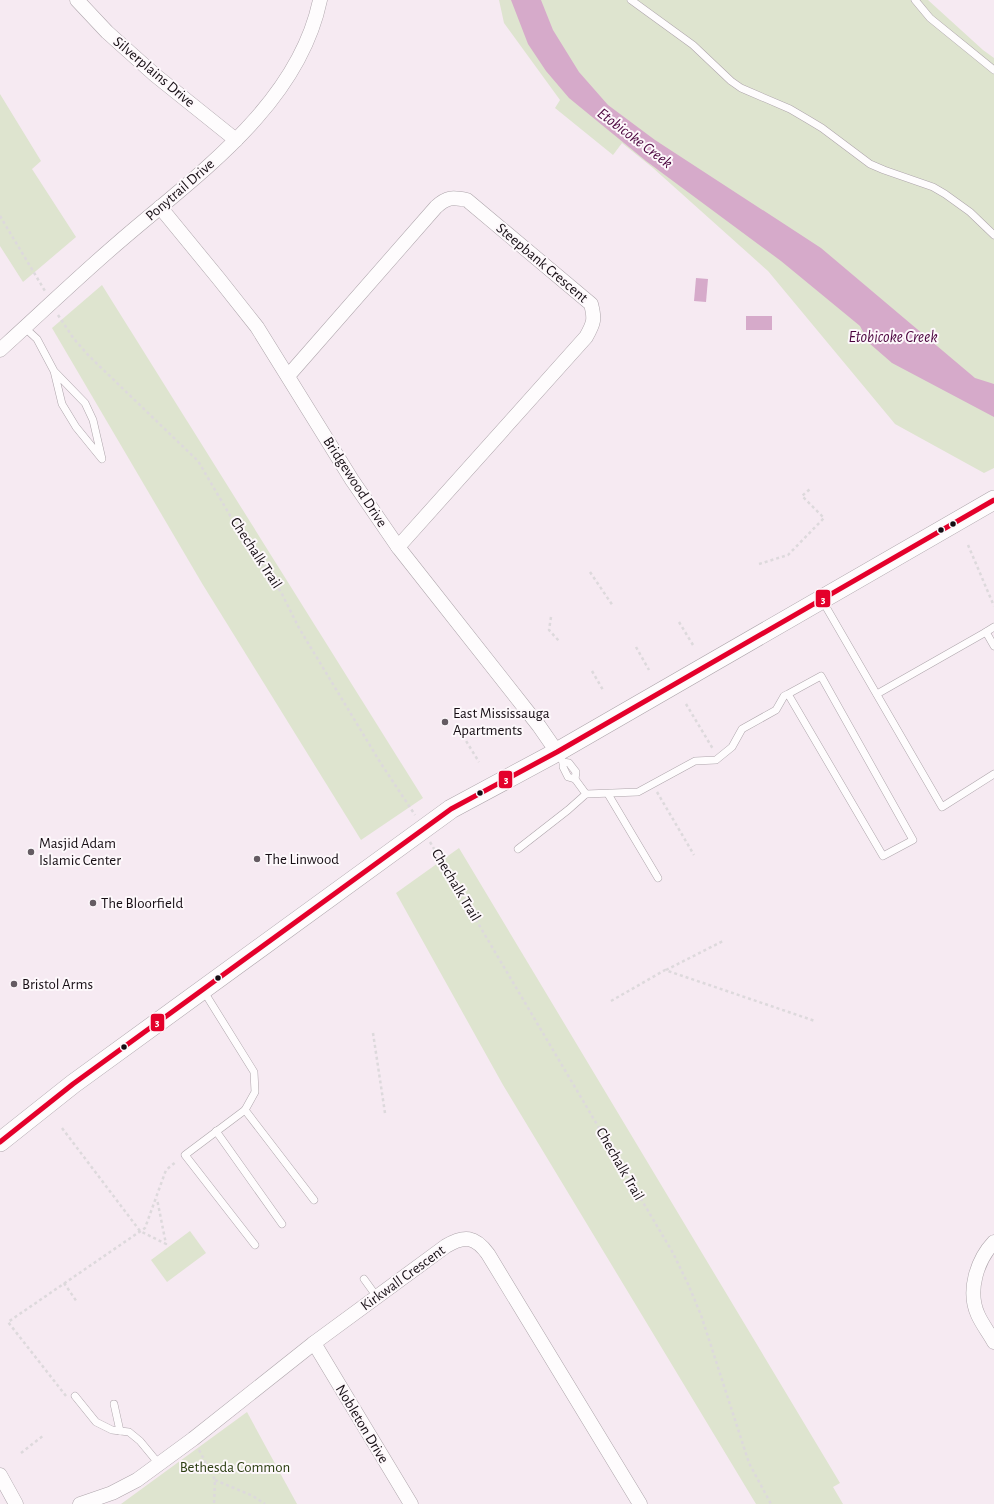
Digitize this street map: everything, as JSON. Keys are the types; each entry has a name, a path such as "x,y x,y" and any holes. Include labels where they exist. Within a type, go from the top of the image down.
{"main road":[{"path":"0,1142 73,1084 451,809 560,757 822,600 994,500"}],"street":[{"name":"Silverplains Drive","path":"77,0 107,32 154,75 236,140"},
{"name":"Ponytrail Drive","path":"0,350 118,242 201,173 257,119 288,75 304,46 318,12 320,0"},
{"name":"Steepbank Crescent","path":"288,376 436,207 452,197 467,200 591,304 594,317 593,326 586,337 398,547"},
{"name":"Bridgewood Drive","path":"160,207 220,279 257,327 352,480 398,547 539,726 560,757"},
{"name":"Kirkwall Crescent","path":"80,1504 112,1493 137,1480 192,1440 314,1343 377,1297 456,1240 470,1239 478,1242 488,1254 640,1504"},
{"path":"994,1242 983,1257 975,1280 975,1305 978,1315 994,1342"},
{"name":"Nobleton Drive","path":"314,1343 411,1504"},
{"path":"0,1475 16,1504"}],"lane":[{"path":"631,0 693,45 731,81 741,88 790,109 807,119 822,128 870,164 933,187 970,212 994,235"},
{"path":"915,0 930,18 994,70"},
{"path":"24,327 37,339 54,371 62,404 76,427 102,459 93,420 85,403 54,371"},
{"path":"822,600 942,807 994,774"},
{"path":"877,694 994,627"},
{"path":"986,632 994,646"},
{"path":"518,849 586,794 638,792 695,760 716,760 732,747 742,729 776,710 784,696 821,676 913,840 883,856 788,694"},
{"path":"560,757 568,777 575,779 586,794"},
{"path":"608,794 658,878"},
{"path":"203,990 254,1072 255,1092 245,1110 185,1155 254,1245"},
{"path":"245,1110 314,1200"},
{"path":"216,1131 282,1224"},
{"path":"364,1279 377,1297"},
{"path":"75,1396 96,1422 112,1430 130,1432 159,1464"},
{"path":"114,1404 120,1430"}],"path":[{"path":"0,216 42,285"},
{"name":"Chechalk Trail","path":"60,318 74,339 90,357 198,461 251,551 270,573 299,628 376,756 415,816"},
{"path":"759,564 788,555 824,518 802,496 810,489"},
{"path":"968,545 994,606"},
{"path":"590,572 613,606"},
{"path":"551,618 550,630 558,641"},
{"path":"679,622 693,645"},
{"path":"636,647 649,670"},
{"path":"592,671 603,690"},
{"path":"686,704 719,758"},
{"path":"463,736 479,762"},
{"path":"652,784 694,855"},
{"name":"Chechalk Trail","path":"431,843 673,1253 701,1315 749,1463 771,1504"},
{"path":"610,1001 665,970 723,941"},
{"path":"665,970 815,1021"},
{"path":"373,1032 385,1113"},
{"path":"62,1128 140,1231 166,1244 156,1197"},
{"path":"66,1396 8,1322 145,1228 166,1170 185,1155"},
{"path":"64,1283 77,1302"},
{"path":"21,1453 44,1435"},
{"path":"192,1440 214,1480 214,1504"},
{"path":"214,1480 253,1496 265,1504"}],"green space":[{"path":"499,0 928,0 983,50 994,58 994,468 984,473 895,424 768,271 653,168 622,143 613,155 555,108 560,100 504,23"},
{"path":"0,94 41,161 32,169 76,237 23,282 0,246"},
{"path":"102,285 423,798 361,840 203,585 52,328"},
{"path":"459,848 840,1483 833,1487 843,1504 756,1504 503,1085 396,893"},
{"path":"190,1231 206,1253 167,1282 151,1260"},
{"name":"Bethesda Common","path":"247,1412 297,1504 121,1504"}],"water":[{"name":"Etobicoke Creek","path":"511,0 541,0 553,30 579,72 608,105 655,140 821,248 975,378 994,384 994,417 892,363 869,343 860,326 781,261 646,161 569,98 546,71 528,44"},
{"path":"696,278 708,279 706,302 694,301"},
{"path":"746,316 772,316 772,330 746,330"}],"transit line":[{"name":"3","path":"0,1142 73,1084 451,809 557,752 994,500"}],"place":[{"name":"East Mississauga Apartments","path":"445,722"},
{"name":"Masjid Adam Islamic Center","path":"31,852"},
{"name":"The Linwood","path":"257,859"},
{"name":"The Bloorfield","path":"93,903"},
{"name":"Bristol Arms","path":"14,984"}]}
